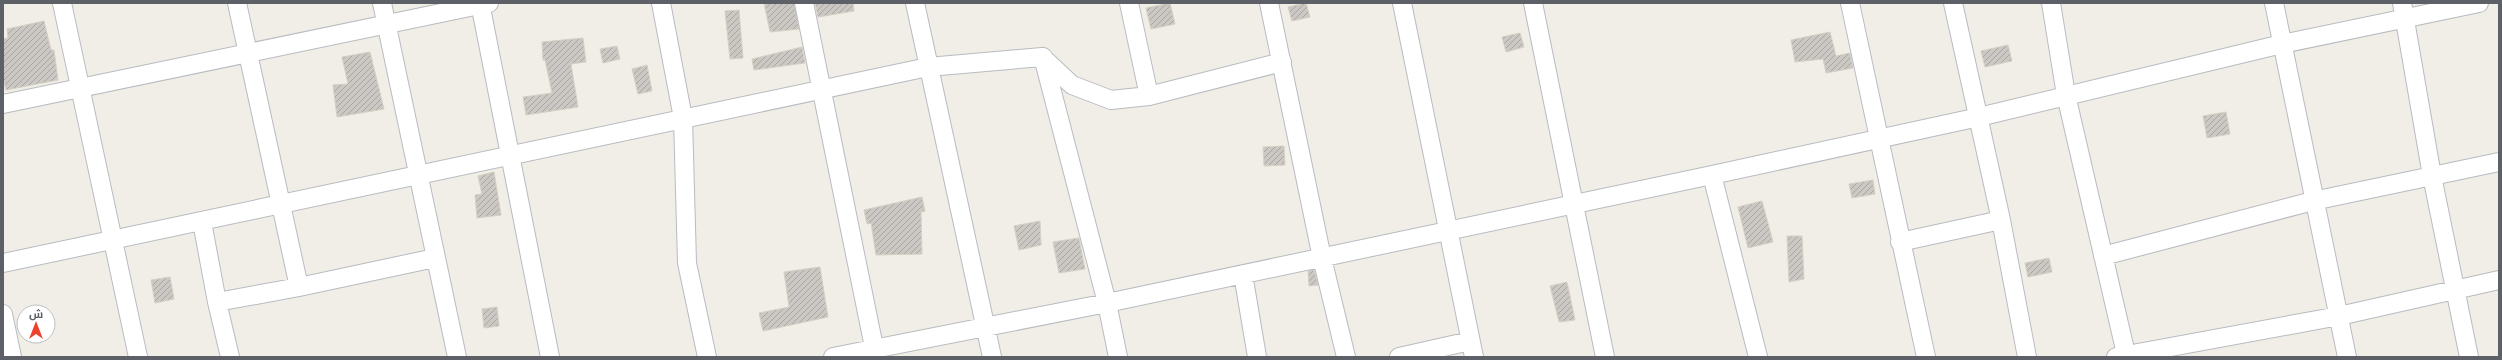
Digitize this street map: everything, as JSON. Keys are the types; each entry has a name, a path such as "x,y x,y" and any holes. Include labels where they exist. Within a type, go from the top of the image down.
{"street":[{"path":"62,3 82,88 138,357"},
{"path":"237,3 299,287"},
{"path":"382,3 417,177 457,357"},
{"path":"661,3 683,118 687,263 707,357"},
{"path":"804,3 875,353"},
{"path":"915,3 992,357"},
{"path":"1129,3 1149,96"},
{"path":"1269,3 1322,258 1346,357"},
{"path":"1399,357 1472,349 1402,3"},
{"path":"1850,3 1900,242 1926,357"},
{"path":"1953,3 2001,220 2027,357"},
{"path":"2051,3 2066,95 2103,256 2121,356 2339,316 2499,280"},
{"path":"2274,3 2313,200 2347,357"},
{"path":"833,357 875,353 985,327 1448,232 1979,117 2282,44 2403,10 2480,3"},
{"path":"3,104 483,4 550,357"},
{"path":"1537,4 1572,205 1605,357"},
{"path":"2403,10 2432,176 2469,357"},
{"path":"1042,57 1107,302 1118,357"},
{"path":"3,263 281,206 683,118 928,67 1042,57 1072,85 1090,94 1111,100 1149,96 1282,62"},
{"path":"2103,256 2313,200 2499,162"},
{"path":"1712,175 1758,357"},
{"path":"1900,242 2001,220"},
{"path":"202,222 217,302 230,357"},
{"path":"217,302 299,287 435,258"},
{"path":"1243,274 1257,357"},
{"path":"3,314 12,357"}],"building":[{"path":"764,3 794,3 799,29 770,32"},
{"path":"815,3 853,3 854,11 818,17"},
{"path":"1170,3 1175,24 1151,29 1146,8"},
{"path":"1306,3 1310,17 1292,21 1288,7"},
{"path":"739,10 743,58 730,59 725,11"},
{"path":"44,21 51,50 54,50 58,80 6,90 3,78 3,39 8,38 7,29"},
{"path":"1830,32 1836,56 1850,53 1853,68 1826,73 1823,59 1795,62 1791,40"},
{"path":"1520,33 1524,47 1506,52 1502,37"},
{"path":"583,38 586,62 571,64 578,107 526,115 523,97 552,93 545,60 543,60 542,42"},
{"path":"2008,45 2012,61 1985,67 1981,51"},
{"path":"617,46 620,59 603,63 600,49"},
{"path":"802,47 805,63 754,70 752,59"},
{"path":"370,52 384,109 337,117 333,85 348,84 342,57"},
{"path":"647,65 652,91 638,94 632,69"},
{"path":"2226,112 2230,134 2207,138 2203,116"},
{"path":"1284,146 1285,165 1264,166 1263,147"},
{"path":"494,172 501,215 477,218 475,195 482,194 478,176"},
{"path":"1873,180 1875,194 1852,198 1849,184"},
{"path":"922,197 925,211 921,212 922,254 876,255 871,223 867,224 864,210"},
{"path":"1762,201 1773,242 1748,248 1738,207"},
{"path":"1040,221 1041,245 1019,250 1014,226"},
{"path":"1787,236 1802,236 1804,279 1789,282"},
{"path":"1079,238 1085,269 1059,273 1053,242"},
{"path":"2049,258 2052,272 2028,277 2025,263"},
{"path":"820,267 828,317 763,331 759,313 789,307 784,272"},
{"path":"1314,270 1318,285 1309,286 1308,271"},
{"path":"170,277 174,299 155,303 151,280"},
{"path":"1567,282 1575,320 1559,322 1550,286"},
{"path":"497,307 499,326 484,328 482,309"}]}
